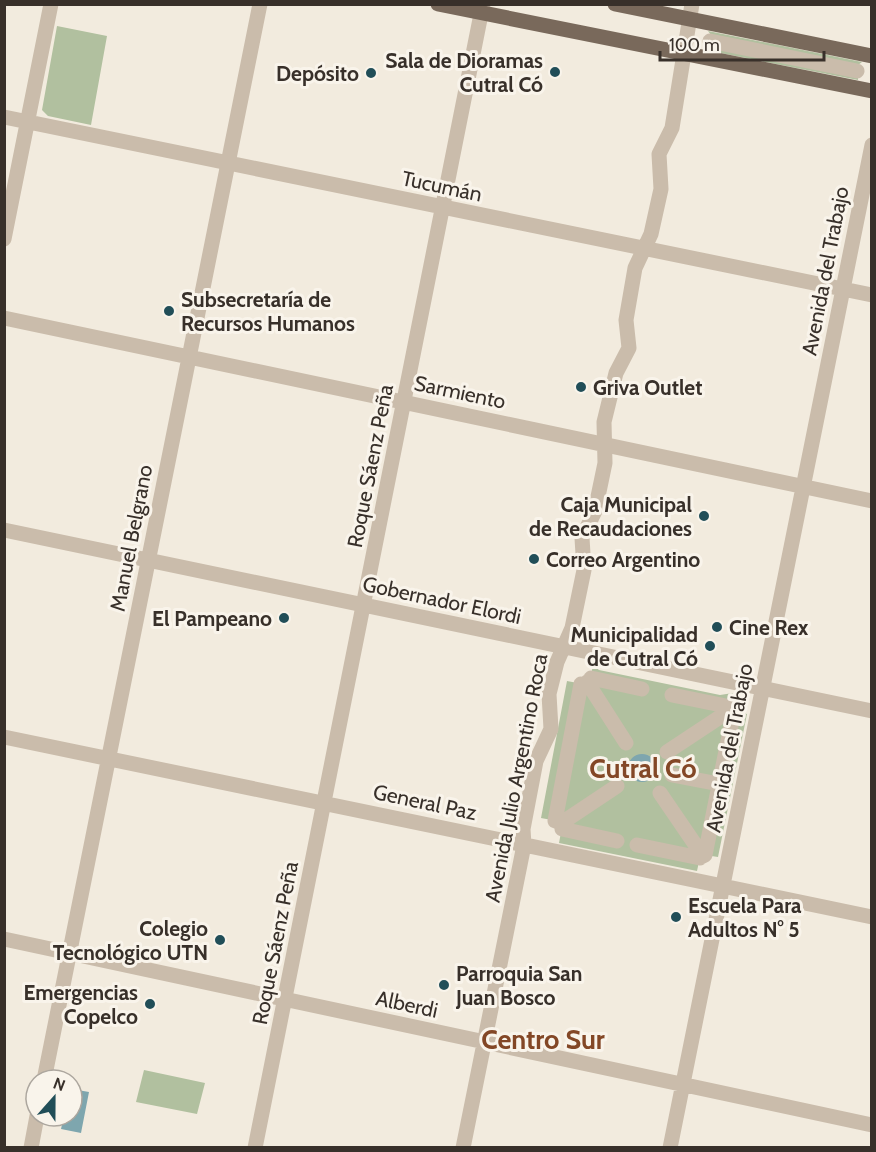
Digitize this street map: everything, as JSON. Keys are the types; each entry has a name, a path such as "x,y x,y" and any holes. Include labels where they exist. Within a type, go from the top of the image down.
{"main road":[{"path":"438,4 482,9 682,53 872,91"},
{"path":"615,4 691,12 872,56"}],"street":[{"path":"4,238 51,4"},
{"name":"Manuel Belgrano","path":"46,1068 260,4"},
{"name":"Roque Sáenz Peña","path":"255,1148 482,9"},
{"name":"Avenida Julio Argentino Roca","path":"463,1148 524,844 524,827 537,758 550,729 549,694 556,664 572,628 583,573 581,541 596,506 605,463 604,422 615,376 629,348 627,315 636,266 651,231 661,189 659,154 672,128 683,75 682,53 691,12"},
{"path":"710,41 857,71"},
{"name":"Tucumán","path":"4,117 872,295"},
{"name":"Avenida del Trabajo","path":"670,1148 872,145"},
{"name":"Sarmiento","path":"4,318 872,501"},
{"name":"Gobernador Elordi","path":"4,531 872,711"},
{"path":"586,681 642,689"},
{"path":"586,681 626,743"},
{"path":"559,825 586,681"},
{"path":"672,695 732,709"},
{"path":"667,752 732,709"},
{"path":"703,856 732,709"},
{"name":"General Paz","path":"4,737 872,917"},
{"path":"672,775 719,784"},
{"path":"559,825 617,786"},
{"path":"660,793 703,856"},
{"path":"559,825 617,841"},
{"path":"637,845 703,856"},
{"name":"Alberdi","path":"4,939 872,1125"},
{"path":"31,1148 35,1128"}],"green space":[{"path":"57,26 107,36 91,125 48,116 42,110"},
{"path":"708,31 862,62 858,65 858,80 705,50 709,46 711,35"},
{"path":"593,665 599,670 720,695 733,693 731,707 734,711 747,714 718,857 705,855 700,857 697,871 559,843 562,827 557,821 541,818 567,681 583,684 590,680"},
{"path":"144,1070 205,1083 197,1114 136,1102"}],"water":[{"path":"642,754 652,758 656,768 652,778 642,782 632,778 628,768 632,758"},
{"path":"84,1091 89,1092 84,1118"},
{"path":"61,1128 82,1128 81,1133"}],"place":[{"name":"Sala de Dioramas Cutral Có","path":"555,72"},
{"name":"Depósito","path":"371,73"},
{"name":"Subsecretaría de Recursos Humanos","path":"169,311"},
{"name":"Griva Outlet","path":"581,387"},
{"name":"Caja Municipal de Recaudaciones","path":"704,516"},
{"name":"Correo Argentino","path":"534,559"},
{"name":"El Pampeano","path":"284,618"},
{"name":"Cine Rex","path":"717,627"},
{"name":"Municipalidad de Cutral Có","path":"710,646"},
{"name":"Escuela Para Adultos N° 5","path":"676,917"},
{"name":"Colegio Tecnológico UTN","path":"220,940"},
{"name":"Parroquia San Juan Bosco","path":"444,985"},
{"name":"Emergencias Copelco","path":"150,1004"}],"district":[{"name":"Cutral Có","path":"643,768"},
{"name":"Centro Sur","path":"543,1039"}]}
